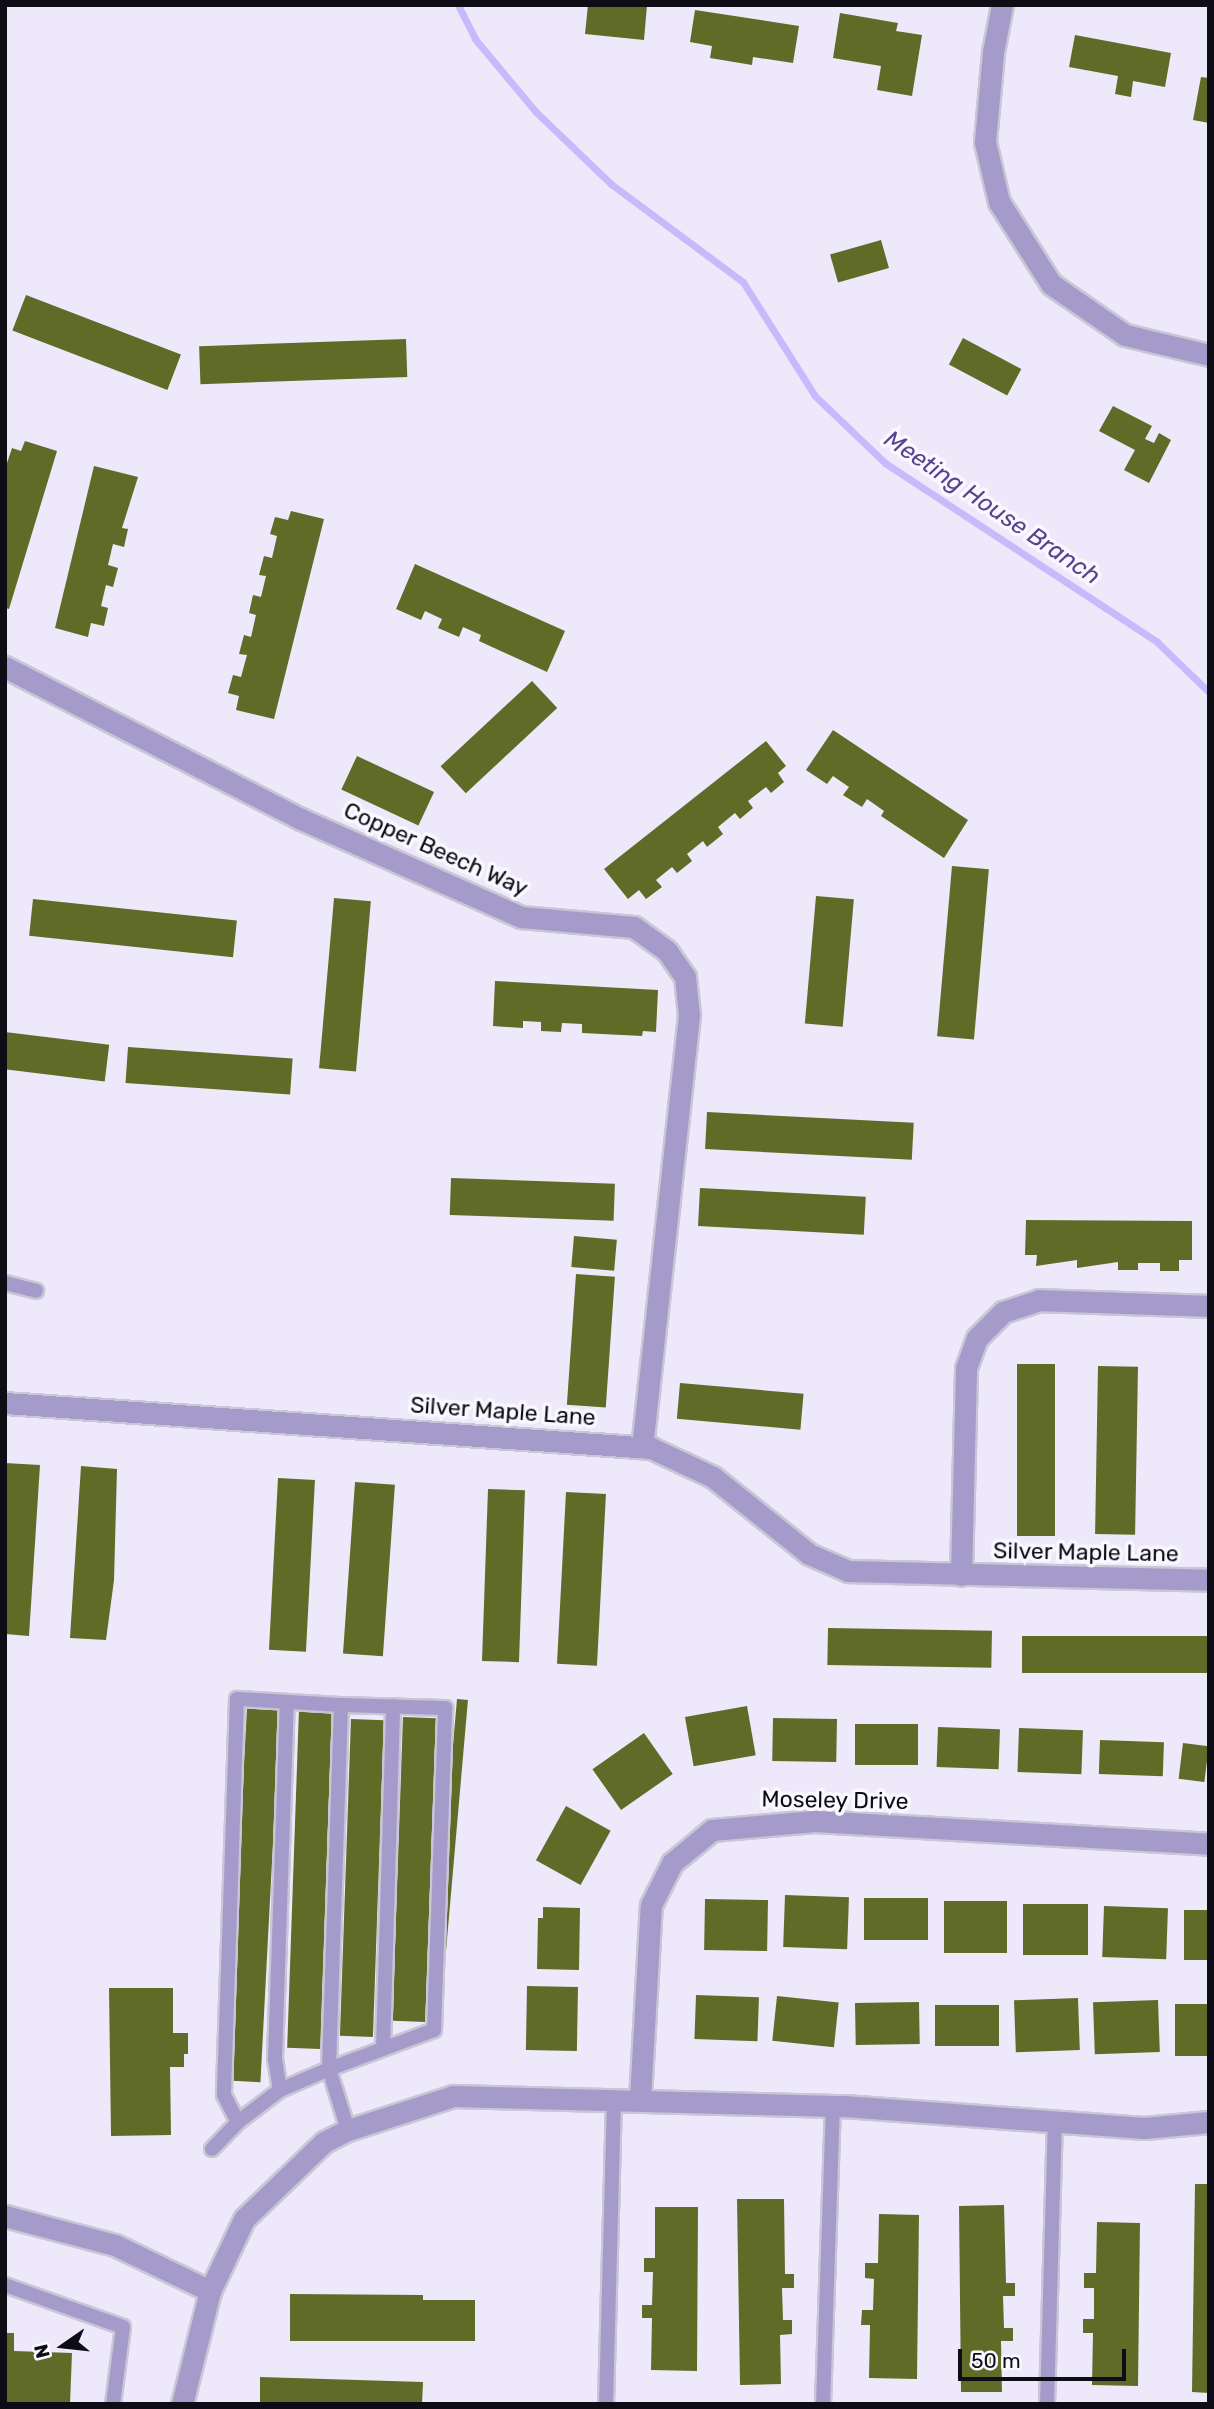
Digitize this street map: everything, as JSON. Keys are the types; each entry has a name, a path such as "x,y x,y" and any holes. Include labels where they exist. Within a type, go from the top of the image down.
{"street":[{"path":"1002,5 993,52 985,142 999,202 1051,284 1125,335 1209,355"},
{"name":"Copper Beech Way","path":"5,667 301,819 521,917 634,927 667,951 685,977 689,1015 642,1447"},
{"name":"Silver Maple Lane","path":"961,1575 965,1368 977,1338 1003,1312 1039,1300 1209,1306"},
{"name":"Silver Maple Lane","path":"5,1403 642,1447 713,1478 809,1554 848,1571 1209,1580"},
{"name":"Moseley Drive","path":"640,2099 651,1905 672,1863 712,1830 815,1821 1209,1844"},
{"path":"182,2404 210,2291 244,2219 324,2143 348,2130 453,2096 834,2106 1144,2128 1209,2122"},
{"path":"5,2216 115,2245 210,2291"}],"lane":[{"path":"5,1283 36,1291"},
{"path":"212,2149 238,2122 281,2090 329,2069 435,2030 445,1708 237,1699 224,2095 238,2122"},
{"path":"281,2090 275,2059 287,1702"},
{"path":"341,1704 329,2069 348,2130"},
{"path":"383,2048 393,1706"},
{"path":"606,2404 614,2099"},
{"path":"823,2404 834,2106"},
{"path":"1047,2404 1055,2122"},
{"path":"5,2285 123,2327 113,2404"}],"building":[{"path":"588,5 647,5 644,40 585,34"},
{"path":"695,10 799,26 793,63 753,57 752,65 710,58 712,46 690,42"},
{"path":"840,13 898,23 896,31 922,35 912,96 877,90 881,66 833,58"},
{"path":"1075,35 1171,53 1165,87 1133,81 1131,97 1115,94 1118,76 1069,67"},
{"path":"1201,77 1209,78 1209,123 1193,120"},
{"path":"881,240 889,268 838,282 830,255"},
{"path":"26,295 181,354 167,390 12,330"},
{"path":"963,338 1021,369 1007,395 949,364"},
{"path":"406,339 407,377 200,384 199,346"},
{"path":"1113,406 1152,426 1145,439 1154,443 1159,433 1171,440 1149,483 1124,470 1135,450 1099,431"},
{"path":"25,441 57,451 9,609 5,608 5,469 12,448 21,451"},
{"path":"94,466 138,477 122,528 128,529 124,547 113,544 108,565 118,568 113,587 106,585 101,606 108,608 104,626 91,623 88,637 55,628"},
{"path":"291,511 324,519 274,719 236,710 239,696 228,693 233,675 241,677 247,655 239,654 244,635 251,637 256,615 249,613 253,595 261,597 266,576 259,575 264,556 272,558 277,536 270,534 275,517 288,520"},
{"path":"415,564 565,631 547,672 479,641 481,635 463,627 459,637 438,628 442,619 425,611 421,620 396,609"},
{"path":"532,681 557,708 466,793 441,766"},
{"path":"833,730 968,820 944,858 881,816 884,811 867,799 862,807 843,795 849,787 833,776 827,784 806,770"},
{"path":"766,741 786,766 778,773 784,782 771,793 766,787 748,801 753,808 740,819 735,813 718,827 723,834 707,847 703,841 687,854 692,861 677,873 672,867 656,880 662,887 646,899 639,890 628,899 604,869"},
{"path":"357,756 434,792 418,825 341,790"},
{"path":"952,866 989,869 974,1040 937,1036"},
{"path":"816,896 854,899 843,1027 805,1024"},
{"path":"334,898 371,901 356,1072 319,1068"},
{"path":"33,899 237,920 233,957 29,936"},
{"path":"495,981 658,990 656,1032 643,1031 642,1036 582,1033 582,1024 562,1023 561,1032 541,1031 541,1022 523,1021 523,1028 493,1026"},
{"path":"5,1032 109,1045 105,1082 5,1069"},
{"path":"128,1047 293,1059 290,1094 125,1083"},
{"path":"707,1112 914,1123 912,1160 705,1149"},
{"path":"451,1178 615,1184 614,1221 450,1215"},
{"path":"700,1188 866,1197 864,1235 698,1226"},
{"path":"1026,1220 1192,1221 1192,1260 1179,1260 1179,1271 1160,1271 1160,1263 1138,1263 1138,1270 1118,1270 1118,1262 1077,1268 1077,1260 1036,1266 1037,1255 1025,1255"},
{"path":"574,1236 617,1240 614,1271 571,1267"},
{"path":"576,1274 615,1277 606,1407 567,1405"},
{"path":"1017,1364 1055,1364 1055,1536 1017,1536"},
{"path":"1098,1366 1138,1367 1135,1535 1095,1534"},
{"path":"680,1383 804,1394 800,1430 677,1419"},
{"path":"5,1463 40,1465 29,1636 5,1634"},
{"path":"81,1466 117,1469 114,1580 106,1640 70,1638"},
{"path":"278,1478 315,1480 306,1652 269,1650"},
{"path":"355,1482 395,1485 383,1656 343,1654"},
{"path":"488,1489 525,1490 519,1662 482,1661"},
{"path":"566,1492 606,1494 597,1666 557,1664"},
{"path":"828,1628 992,1631 991,1668 827,1665"},
{"path":"1022,1636 1209,1636 1209,1673 1022,1673"},
{"path":"457,1699 468,1700 440,2017 429,2016"},
{"path":"747,1706 756,1755 694,1766 685,1717"},
{"path":"247,1708 280,1710 260,2082 227,2080"},
{"path":"299,1709 332,1710 320,2049 287,2048"},
{"path":"403,1717 436,1718 425,2022 392,2021"},
{"path":"773,1718 837,1719 836,1762 772,1761"},
{"path":"351,1719 384,1720 373,2037 340,2036"},
{"path":"855,1724 918,1724 918,1765 855,1765"},
{"path":"938,1727 1000,1729 999,1769 937,1767"},
{"path":"1019,1728 1083,1730 1081,1774 1017,1772"},
{"path":"644,1733 673,1774 621,1810 592,1769"},
{"path":"1100,1740 1164,1742 1163,1776 1099,1774"},
{"path":"1183,1743 1209,1746 1204,1782 1179,1779"},
{"path":"566,1806 611,1831 581,1885 536,1860"},
{"path":"785,1895 849,1897 847,1949 783,1947"},
{"path":"864,1898 928,1898 928,1940 864,1940"},
{"path":"705,1899 768,1900 767,1951 704,1950"},
{"path":"944,1901 1007,1901 1007,1953 944,1953"},
{"path":"1023,1904 1088,1904 1088,1955 1023,1955"},
{"path":"1104,1906 1168,1908 1166,1959 1102,1957"},
{"path":"543,1907 580,1908 579,1970 537,1969 538,1918 543,1918"},
{"path":"1184,1910 1209,1910 1209,1960 1184,1960"},
{"path":"527,1986 578,1987 577,2051 526,2050"},
{"path":"109,1988 173,1988 173,2033 188,2033 188,2054 184,2054 184,2067 170,2067 171,2135 111,2136"},
{"path":"696,1995 759,1997 757,2041 694,2039"},
{"path":"777,1996 839,2002 834,2047 772,2041"},
{"path":"1078,1998 1080,2050 1016,2052 1014,2000"},
{"path":"1158,2000 1160,2052 1095,2054 1093,2002"},
{"path":"919,2002 920,2044 856,2045 855,2003"},
{"path":"1175,2004 1209,2004 1209,2056 1175,2056"},
{"path":"935,2005 999,2005 999,2046 935,2046"},
{"path":"1195,2184 1209,2184 1209,2393 1192,2392"},
{"path":"737,2199 784,2199 785,2274 794,2274 794,2288 782,2288 783,2320 792,2320 792,2334 780,2335 781,2384 740,2385"},
{"path":"1004,2205 1006,2283 1015,2283 1015,2296 1003,2296 1004,2328 1013,2328 1013,2341 1001,2341 1002,2392 961,2392 959,2206"},
{"path":"655,2207 698,2207 697,2371 651,2370 652,2318 642,2318 642,2305 652,2305 653,2272 644,2272 644,2258 655,2258"},
{"path":"879,2214 919,2215 917,2379 869,2378 870,2325 861,2325 862,2310 873,2310 874,2279 865,2278 865,2263 878,2263"},
{"path":"1097,2222 1140,2223 1138,2386 1092,2385 1093,2333 1083,2333 1083,2319 1094,2319 1094,2288 1084,2288 1084,2273 1096,2273"},
{"path":"290,2294 423,2295 423,2300 475,2300 475,2341 290,2341"},
{"path":"5,2333 14,2333 14,2351 72,2353 70,2404 5,2404"},
{"path":"260,2377 423,2382 422,2404 260,2404"}],"waterway":[{"name":"Meeting House Branch","path":"458,5 475,39 536,112 611,184 743,282 815,396 885,463 1157,642 1209,692"}]}
